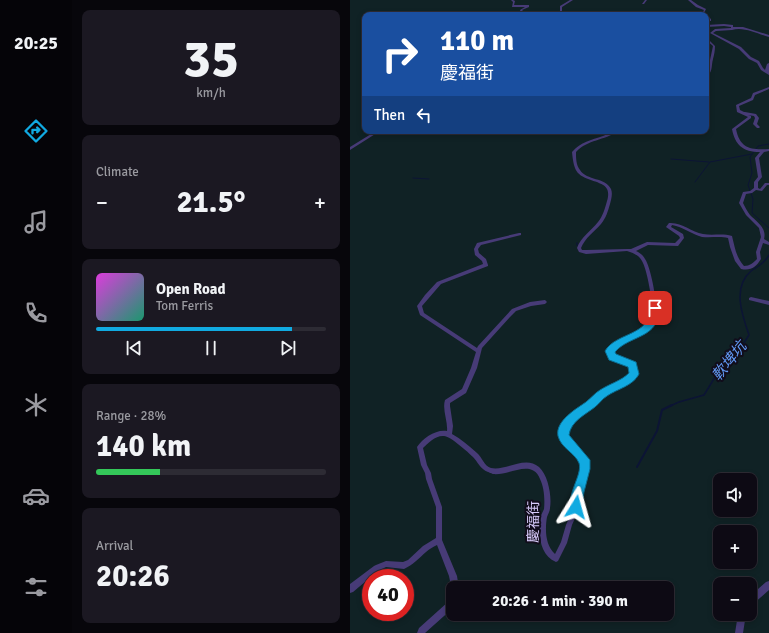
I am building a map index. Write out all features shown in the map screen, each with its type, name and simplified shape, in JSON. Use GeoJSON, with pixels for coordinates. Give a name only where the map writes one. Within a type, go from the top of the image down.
{"type":"FeatureCollection","features":[{"type":"Feature","properties":{"kind":"street"},"geometry":{"type":"LineString","coordinates":[[512,0],[514,2],[513,6],[528,6],[521,10],[522,12]]}},
{"type":"Feature","properties":{"kind":"street"},"geometry":{"type":"LineString","coordinates":[[561,12],[561,7],[569,4],[572,0]]}},
{"type":"Feature","properties":{"kind":"street"},"geometry":{"type":"LineString","coordinates":[[643,3],[646,0]]}},
{"type":"Feature","properties":{"kind":"street"},"geometry":{"type":"LineString","coordinates":[[690,0],[705,10],[704,12]]}},
{"type":"Feature","properties":{"kind":"street"},"geometry":{"type":"LineString","coordinates":[[709,25],[728,25],[733,28]]}},
{"type":"Feature","properties":{"kind":"street"},"geometry":{"type":"LineString","coordinates":[[768,73],[762,69],[758,62],[750,58],[740,48],[711,32],[715,30],[743,28],[769,36]]}},
{"type":"Feature","properties":{"kind":"street"},"geometry":{"type":"LineString","coordinates":[[709,41],[714,46],[714,53],[709,71]]}},
{"type":"Feature","properties":{"kind":"street"},"geometry":{"type":"LineString","coordinates":[[767,55],[769,59]]}},
{"type":"Feature","properties":{"kind":"street"},"geometry":{"type":"LineString","coordinates":[[768,73],[767,70],[769,64]]}},
{"type":"Feature","properties":{"kind":"street"},"geometry":{"type":"LineString","coordinates":[[758,127],[755,124],[757,118],[755,115],[738,111],[737,106],[752,99],[754,94],[769,88]]}},
{"type":"Feature","properties":{"kind":"street"},"geometry":{"type":"LineString","coordinates":[[744,113],[750,117],[734,129],[740,145],[754,151],[769,150]]}},
{"type":"Feature","properties":{"kind":"street"},"geometry":{"type":"LineString","coordinates":[[350,149],[373,134]]}},
{"type":"Feature","properties":{"kind":"street"},"geometry":{"type":"LineString","coordinates":[[610,134],[582,145],[574,152],[575,165],[578,170],[589,179],[606,185],[609,188],[610,194],[606,213],[601,221],[588,233],[579,248],[581,251],[632,251],[647,243],[676,245],[682,238],[681,235],[668,227],[671,224],[676,224],[700,235],[710,237],[726,235],[730,237],[732,247],[738,261],[743,268],[748,268],[755,265],[759,259],[758,252],[762,240],[761,228],[747,214],[741,203],[744,194],[751,192],[756,188]]}},
{"type":"Feature","properties":{"kind":"street"},"geometry":{"type":"LineString","coordinates":[[600,137],[614,139]]}},
{"type":"Feature","properties":{"kind":"street"},"geometry":{"type":"LineString","coordinates":[[756,188],[756,182],[760,177],[757,158],[763,150]]}},
{"type":"Feature","properties":{"kind":"street"},"geometry":{"type":"LineString","coordinates":[[756,188],[761,190],[766,184],[769,184]]}},
{"type":"Feature","properties":{"kind":"street"},"geometry":{"type":"LineString","coordinates":[[478,351],[422,314],[419,306],[439,283],[486,265],[484,260],[477,254],[476,248],[479,244],[519,234]]}},
{"type":"Feature","properties":{"kind":"street"},"geometry":{"type":"LineString","coordinates":[[762,240],[768,243]]}},
{"type":"Feature","properties":{"kind":"street","name":"慶福街"},"geometry":{"type":"LineString","coordinates":[[449,435],[475,455],[487,469],[494,471],[532,466],[538,469],[542,475],[546,490],[547,508],[544,520],[545,549],[552,558],[556,559],[564,543],[576,507],[578,492],[585,469],[582,457],[569,444],[564,436],[565,426],[573,416],[603,394],[629,379],[634,374],[633,364],[612,357],[610,351],[616,345],[647,328],[655,316],[650,273],[641,256],[632,251]]}},
{"type":"Feature","properties":{"kind":"street"},"geometry":{"type":"LineString","coordinates":[[751,299],[769,303]]}},
{"type":"Feature","properties":{"kind":"street"},"geometry":{"type":"LineString","coordinates":[[454,581],[439,540],[439,507],[424,465],[420,447],[428,438],[442,433],[449,435],[452,428],[446,408],[447,402],[464,391],[474,368],[478,351],[491,334],[514,310],[530,304],[545,302]]}},
{"type":"Feature","properties":{"kind":"street"},"geometry":{"type":"LineString","coordinates":[[350,589],[376,568],[386,564],[404,566],[424,548],[439,540]]}},
{"type":"Feature","properties":{"kind":"street"},"geometry":{"type":"LineString","coordinates":[[757,595],[769,585]]}},
{"type":"Feature","properties":{"kind":"street"},"geometry":{"type":"LineString","coordinates":[[421,633],[422,630],[446,609]]}},
{"type":"Feature","properties":{"kind":"street"},"geometry":{"type":"LineString","coordinates":[[739,633],[741,621]]}},
{"type":"Feature","properties":{"kind":"shaded area"},"geometry":{"type":"Polygon","coordinates":[[[350,0],[769,0],[769,633],[350,633],[350,0]]]}},
{"type":"Feature","properties":{"kind":"waterway","name":"軟埤坑"},"geometry":{"type":"LineString","coordinates":[[769,144],[758,146],[750,157],[752,173],[748,185],[753,199],[752,213],[769,228]]}},
{"type":"Feature","properties":{"kind":"waterway"},"geometry":{"type":"LineString","coordinates":[[695,182],[710,162],[752,154]]}},
{"type":"Feature","properties":{"kind":"waterway"},"geometry":{"type":"LineString","coordinates":[[671,159],[709,162]]}},
{"type":"Feature","properties":{"kind":"waterway"},"geometry":{"type":"LineString","coordinates":[[413,178],[429,179]]}},
{"type":"Feature","properties":{"kind":"waterway","name":"軟埤坑"},"geometry":{"type":"LineString","coordinates":[[670,406],[704,395],[723,364],[740,349],[749,335],[740,302],[742,285],[745,278],[751,271],[763,262],[769,255]]}},
{"type":"Feature","properties":{"kind":"waterway","name":"軟埤坑"},"geometry":{"type":"LineString","coordinates":[[637,467],[657,431],[662,410],[670,406]]}},
{"type":"Feature","properties":{"kind":"route"},"geometry":{"type":"LineString","coordinates":[[576,507],[578,492],[585,469],[584,460],[569,444],[564,436],[563,433],[565,426],[573,416],[603,394],[629,379],[634,374],[633,364],[612,357],[610,351],[612,347],[647,328],[655,316],[655,308]]}}]}
